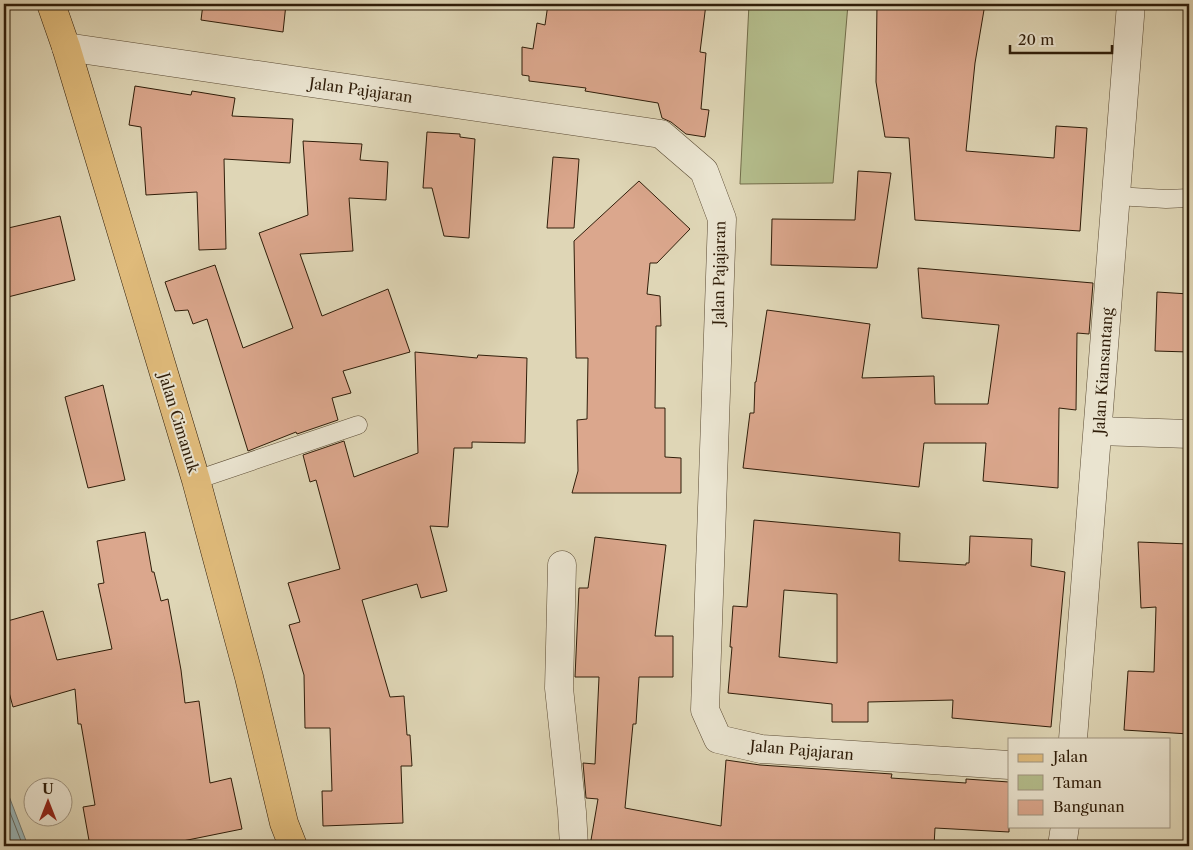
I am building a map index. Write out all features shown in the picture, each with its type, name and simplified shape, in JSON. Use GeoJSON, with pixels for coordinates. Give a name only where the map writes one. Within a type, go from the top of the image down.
{"type":"FeatureCollection","features":[{"type":"Feature","properties":{"kind":"main road","name":"Jalan Cimanuk"},"geometry":{"type":"LineString","coordinates":[[51,4],[66,47],[196,480],[249,677],[284,823],[293,846]]}},
{"type":"Feature","properties":{"kind":"street","name":"Jalan Kiansantang"},"geometry":{"type":"LineString","coordinates":[[1073,738],[1131,4]]}},
{"type":"Feature","properties":{"kind":"street","name":"Jalan Pajajaran"},"geometry":{"type":"LineString","coordinates":[[66,47],[661,134],[704,171],[722,220],[705,710],[718,739],[761,749],[1008,765]]}},
{"type":"Feature","properties":{"kind":"street"},"geometry":{"type":"LineString","coordinates":[[1098,432],[1189,434]]}},
{"type":"Feature","properties":{"kind":"street"},"geometry":{"type":"LineString","coordinates":[[562,565],[559,688],[574,846]]}},
{"type":"Feature","properties":{"kind":"street"},"geometry":{"type":"LineString","coordinates":[[1062,846],[1064,828]]}},
{"type":"Feature","properties":{"kind":"lane"},"geometry":{"type":"LineString","coordinates":[[1116,196],[1166,199],[1189,198]]}},
{"type":"Feature","properties":{"kind":"lane"},"geometry":{"type":"LineString","coordinates":[[196,480],[358,425]]}},
{"type":"Feature","properties":{"kind":"green space"},"geometry":{"type":"Polygon","coordinates":[[[749,4],[848,4],[833,183],[740,184],[749,4]]]}},
{"type":"Feature","properties":{"kind":"water"},"geometry":{"type":"Polygon","coordinates":[[[4,783],[28,846],[4,846],[4,783]]]}},
{"type":"Feature","properties":{"kind":"building"},"geometry":{"type":"Polygon","coordinates":[[[203,4],[286,4],[283,32],[201,20],[203,4]]]}},
{"type":"Feature","properties":{"kind":"building"},"geometry":{"type":"Polygon","coordinates":[[[548,4],[706,4],[700,52],[706,53],[701,109],[709,110],[705,137],[686,134],[671,122],[662,118],[658,103],[585,91],[586,88],[529,81],[529,76],[522,75],[522,47],[533,49],[537,23],[545,25],[548,4]]]}},
{"type":"Feature","properties":{"kind":"building"},"geometry":{"type":"Polygon","coordinates":[[[877,4],[985,4],[975,63],[966,151],[1054,158],[1056,126],[1087,128],[1080,231],[915,220],[909,138],[885,137],[876,82],[877,4]]]}},
{"type":"Feature","properties":{"kind":"building"},"geometry":{"type":"Polygon","coordinates":[[[135,86],[191,95],[192,91],[235,98],[232,116],[293,119],[290,163],[224,159],[226,249],[199,250],[197,192],[146,195],[141,127],[129,125],[135,86]]]}},
{"type":"Feature","properties":{"kind":"building"},"geometry":{"type":"Polygon","coordinates":[[[427,132],[460,134],[460,137],[475,139],[469,238],[444,236],[432,188],[423,188],[427,132]]]}},
{"type":"Feature","properties":{"kind":"building"},"geometry":{"type":"Polygon","coordinates":[[[303,141],[362,144],[360,160],[388,162],[386,200],[349,198],[353,251],[300,254],[322,316],[388,289],[410,352],[343,371],[351,393],[332,398],[338,420],[297,434],[296,432],[248,451],[207,319],[193,324],[188,310],[175,311],[165,282],[215,265],[243,348],[293,328],[259,233],[308,215],[303,141]]]}},
{"type":"Feature","properties":{"kind":"building"},"geometry":{"type":"Polygon","coordinates":[[[553,157],[579,159],[574,228],[547,228],[553,157]]]}},
{"type":"Feature","properties":{"kind":"building"},"geometry":{"type":"Polygon","coordinates":[[[858,171],[891,173],[877,268],[771,265],[772,219],[855,220],[858,171]]]}},
{"type":"Feature","properties":{"kind":"building"},"geometry":{"type":"Polygon","coordinates":[[[639,181],[690,229],[657,263],[650,263],[647,294],[660,296],[661,326],[656,326],[655,408],[665,408],[665,457],[681,458],[681,493],[572,493],[578,471],[577,420],[587,419],[588,358],[576,358],[574,241],[639,181]]]}},
{"type":"Feature","properties":{"kind":"building"},"geometry":{"type":"Polygon","coordinates":[[[60,216],[75,280],[4,298],[4,229],[60,216]]]}},
{"type":"Feature","properties":{"kind":"building"},"geometry":{"type":"Polygon","coordinates":[[[918,268],[1093,283],[1089,334],[1077,333],[1076,410],[1059,408],[1058,488],[983,481],[986,443],[924,443],[919,487],[743,468],[750,413],[754,413],[755,382],[767,310],[870,324],[862,378],[934,376],[935,404],[988,404],[999,325],[922,318],[918,268]]]}},
{"type":"Feature","properties":{"kind":"building"},"geometry":{"type":"Polygon","coordinates":[[[1157,292],[1189,294],[1189,352],[1155,351],[1157,292]]]}},
{"type":"Feature","properties":{"kind":"building"},"geometry":{"type":"Polygon","coordinates":[[[415,352],[477,358],[478,355],[527,358],[525,443],[472,442],[472,448],[454,448],[448,527],[430,526],[447,591],[421,598],[417,584],[362,600],[390,697],[404,696],[407,735],[410,735],[412,766],[401,766],[403,823],[323,826],[322,791],[332,791],[330,728],[305,728],[304,675],[289,625],[300,622],[288,583],[340,569],[316,480],[310,482],[303,455],[344,441],[354,477],[418,453],[415,352]]]}},
{"type":"Feature","properties":{"kind":"building"},"geometry":{"type":"Polygon","coordinates":[[[103,385],[125,480],[88,488],[65,397],[103,385]]]}},
{"type":"Feature","properties":{"kind":"building"},"geometry":{"type":"Polygon","coordinates":[[[754,520],[900,533],[899,561],[966,565],[966,563],[969,563],[970,536],[1032,539],[1031,566],[1065,572],[1051,727],[952,718],[953,700],[868,702],[868,722],[832,722],[832,704],[728,693],[733,606],[747,607],[754,520]],[[784,590],[779,657],[837,663],[837,594],[784,590]]]}},
{"type":"Feature","properties":{"kind":"building"},"geometry":{"type":"Polygon","coordinates":[[[145,532],[152,572],[154,572],[161,601],[168,599],[185,703],[199,701],[210,783],[231,778],[242,829],[158,846],[90,846],[83,807],[95,805],[81,724],[78,724],[75,689],[13,707],[4,674],[4,622],[43,611],[57,660],[112,649],[98,584],[104,583],[97,541],[145,532]]]}},
{"type":"Feature","properties":{"kind":"building"},"geometry":{"type":"Polygon","coordinates":[[[595,537],[666,545],[655,636],[673,636],[673,677],[639,677],[636,724],[633,724],[625,808],[721,826],[726,760],[760,765],[892,774],[891,778],[966,783],[966,779],[1008,782],[1009,832],[935,828],[934,846],[590,846],[598,799],[586,798],[583,763],[595,764],[599,677],[575,677],[579,588],[588,588],[595,537]]]}},
{"type":"Feature","properties":{"kind":"building"},"geometry":{"type":"Polygon","coordinates":[[[1138,542],[1189,544],[1189,734],[1124,730],[1128,671],[1154,672],[1156,607],[1141,608],[1138,542]]]}}]}
